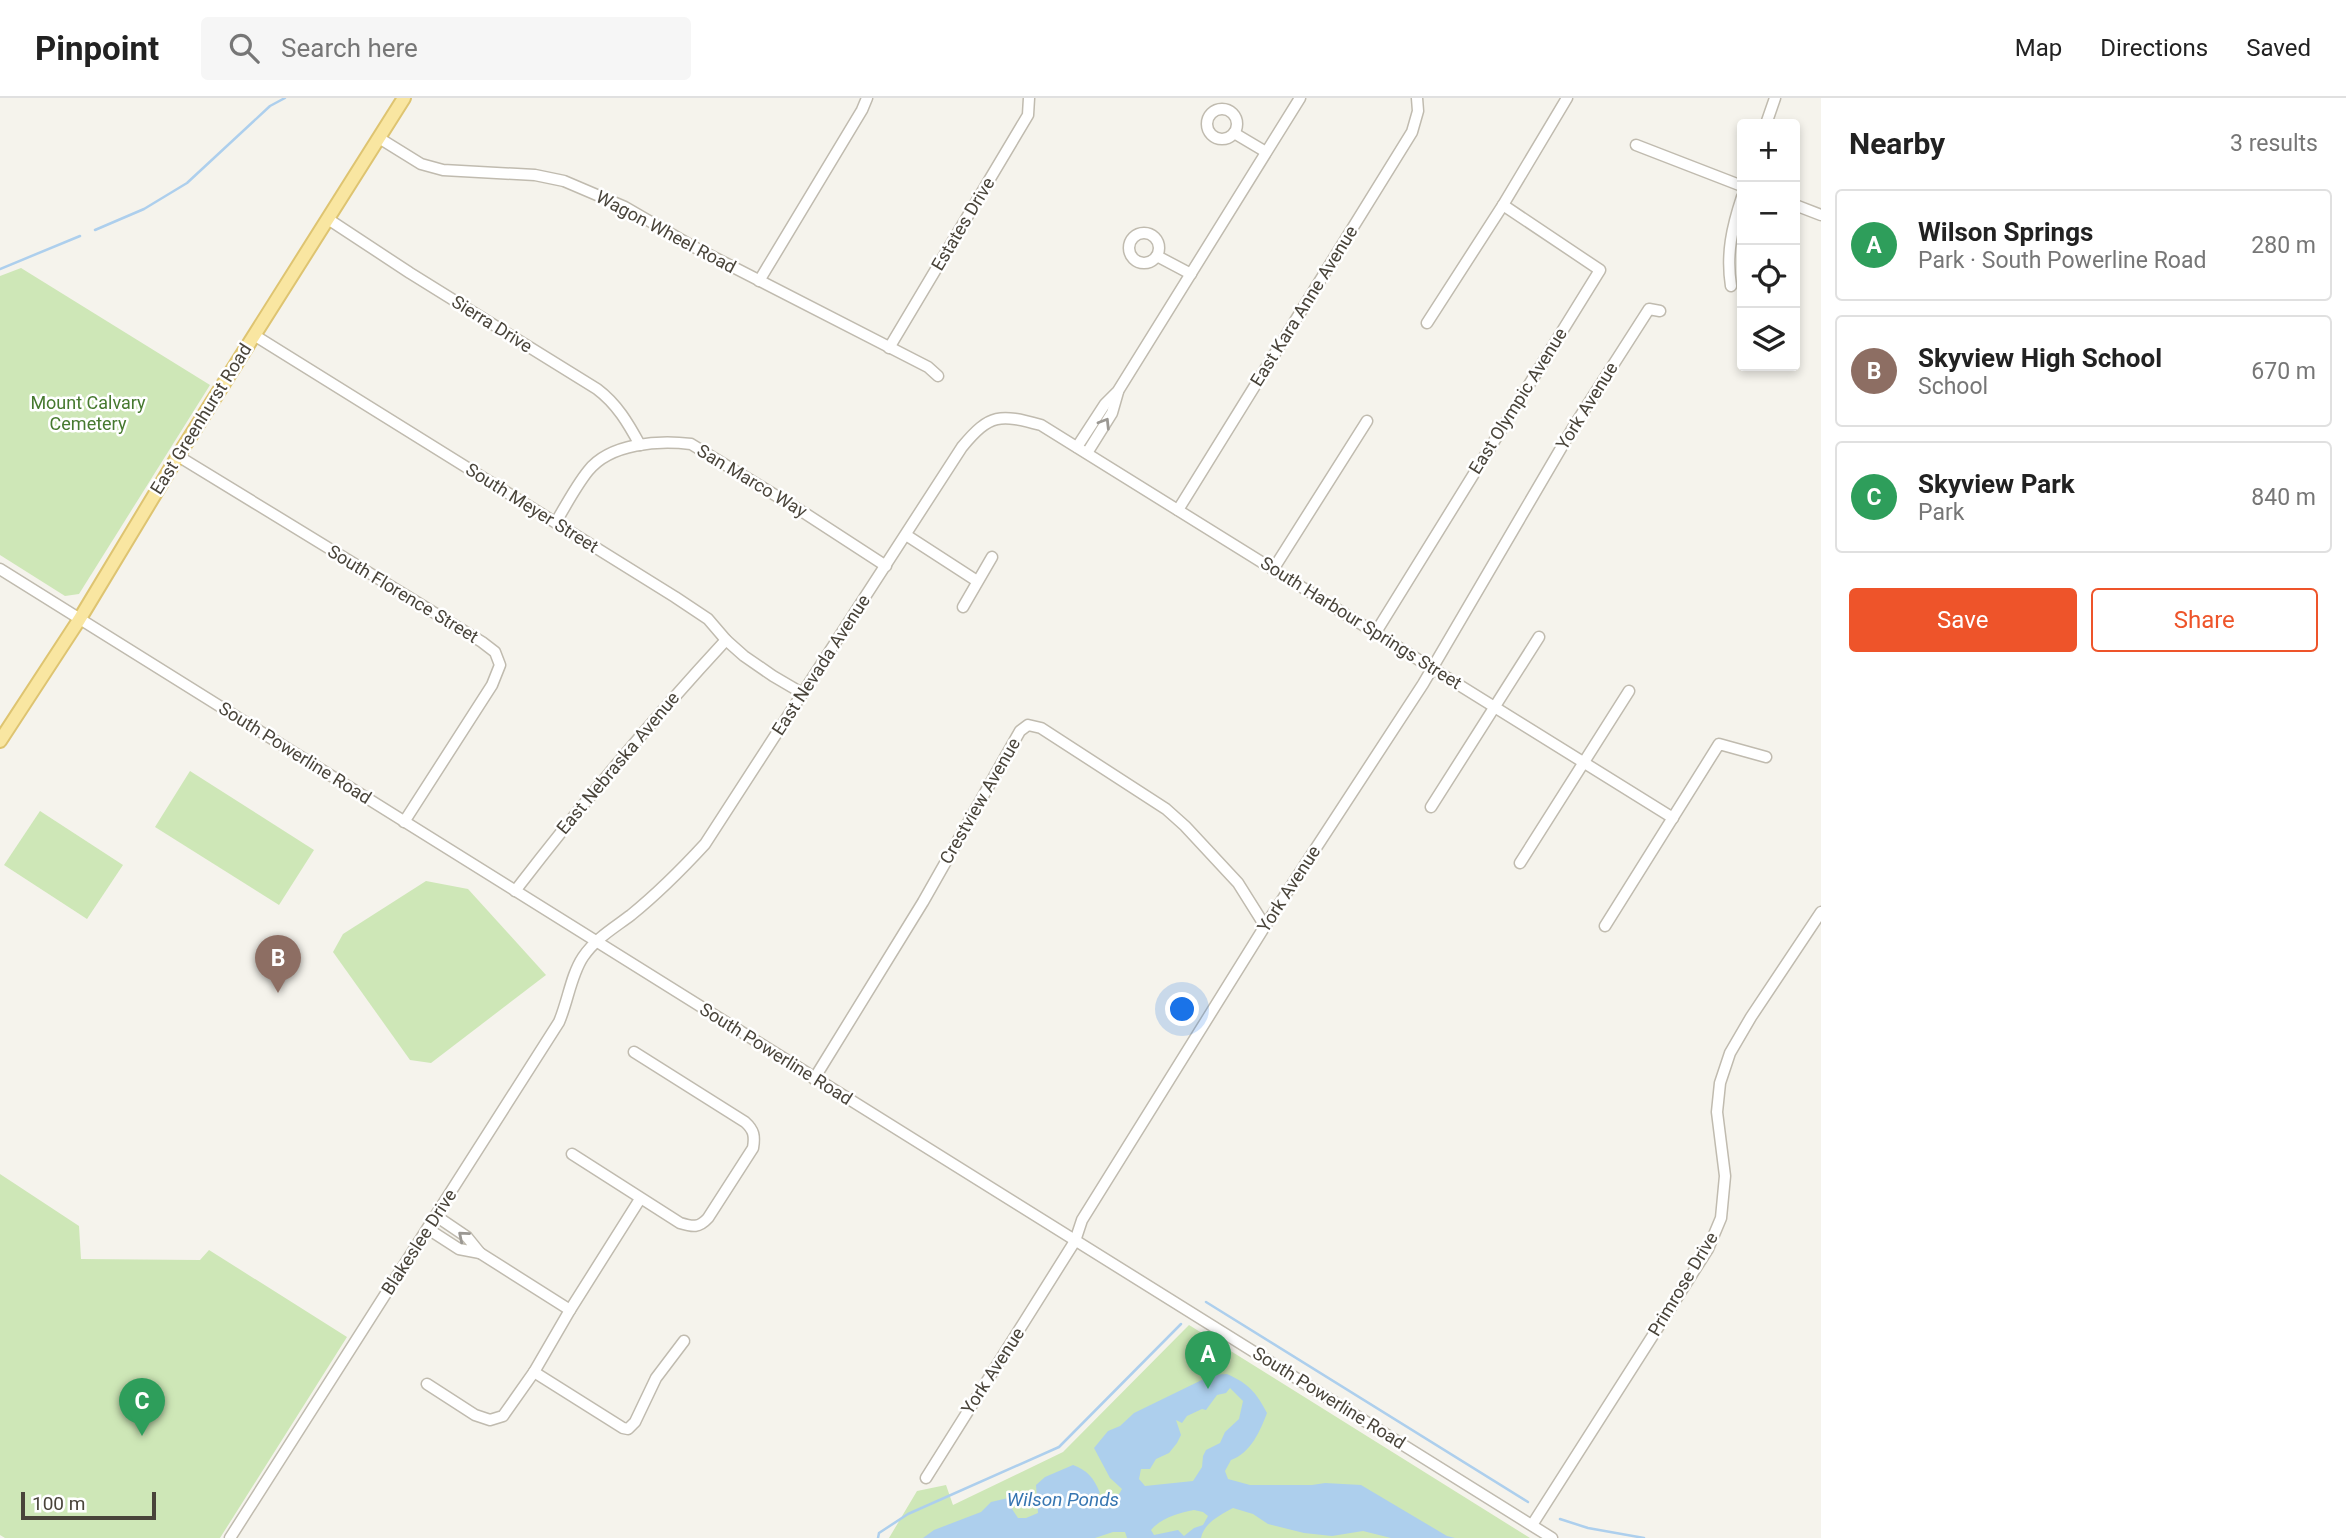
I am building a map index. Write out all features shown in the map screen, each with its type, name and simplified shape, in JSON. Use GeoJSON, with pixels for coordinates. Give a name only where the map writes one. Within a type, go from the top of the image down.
{"type":"FeatureCollection","features":[{"type":"Feature","properties":{"kind":"main road","name":"East Greenhurst Road"},"geometry":{"type":"LineString","coordinates":[[0,741],[79,620],[178,456],[404,98]]}},
{"type":"Feature","properties":{"kind":"street"},"geometry":{"type":"LineString","coordinates":[[759,281],[867,98]]}},
{"type":"Feature","properties":{"kind":"street","name":"Estates Drive"},"geometry":{"type":"LineString","coordinates":[[889,348],[1028,115],[1029,98]]}},
{"type":"Feature","properties":{"kind":"street"},"geometry":{"type":"LineString","coordinates":[[1077,447],[1105,404],[1118,391],[1300,98]]}},
{"type":"Feature","properties":{"kind":"street","name":"East Kara Anne Avenue"},"geometry":{"type":"LineString","coordinates":[[1178,510],[1412,132],[1418,111],[1417,98]]}},
{"type":"Feature","properties":{"kind":"street"},"geometry":{"type":"LineString","coordinates":[[1427,323],[1503,205],[1564,102],[1552,98]]}},
{"type":"Feature","properties":{"kind":"street"},"geometry":{"type":"LineString","coordinates":[[1768,119],[1775,98]]}},
{"type":"Feature","properties":{"kind":"street"},"geometry":{"type":"LineString","coordinates":[[1234,133],[1266,152]]}},
{"type":"Feature","properties":{"kind":"street","name":"Wagon Wheel Road"},"geometry":{"type":"LineString","coordinates":[[379,138],[421,164],[443,170],[535,176],[564,181],[625,207],[694,247],[928,367],[938,376]]}},
{"type":"Feature","properties":{"kind":"street"},"geometry":{"type":"LineString","coordinates":[[1636,145],[1737,184]]}},
{"type":"Feature","properties":{"kind":"street","name":"East Olympic Avenue"},"geometry":{"type":"LineString","coordinates":[[1376,632],[1600,270],[1503,205]]}},
{"type":"Feature","properties":{"kind":"street"},"geometry":{"type":"LineString","coordinates":[[1800,207],[1821,215]]}},
{"type":"Feature","properties":{"kind":"street"},"geometry":{"type":"LineString","coordinates":[[1731,286],[1729,244],[1737,215]]}},
{"type":"Feature","properties":{"kind":"street","name":"Sierra Drive"},"geometry":{"type":"LineString","coordinates":[[328,219],[597,389],[610,399],[625,417],[640,445]]}},
{"type":"Feature","properties":{"kind":"street"},"geometry":{"type":"LineString","coordinates":[[1157,256],[1191,274]]}},
{"type":"Feature","properties":{"kind":"street","name":"York Avenue"},"geometry":{"type":"LineString","coordinates":[[926,1478],[1075,1241],[1082,1220],[1265,926],[1433,668],[1574,426],[1649,309],[1660,310]]}},
{"type":"Feature","properties":{"kind":"street","name":"South Meyer Street"},"geometry":{"type":"LineString","coordinates":[[254,335],[708,619],[726,640],[773,676],[802,693]]}},
{"type":"Feature","properties":{"kind":"street"},"geometry":{"type":"LineString","coordinates":[[1087,453],[1112,413],[1118,391]]}},
{"type":"Feature","properties":{"kind":"street","name":"East Nevada Avenue"},"geometry":{"type":"LineString","coordinates":[[595,941],[674,878],[705,844],[962,447],[978,428],[994,419],[1010,416],[1048,429]]}},
{"type":"Feature","properties":{"kind":"street"},"geometry":{"type":"LineString","coordinates":[[1274,568],[1367,421]]}},
{"type":"Feature","properties":{"kind":"street","name":"South Harbour Springs Street"},"geometry":{"type":"LineString","coordinates":[[1048,429],[1673,818]]}},
{"type":"Feature","properties":{"kind":"street","name":"San Marco Way"},"geometry":{"type":"LineString","coordinates":[[556,522],[589,469],[608,454],[640,445],[671,442],[691,444],[886,566]]}},
{"type":"Feature","properties":{"kind":"street","name":"South Florence Street"},"geometry":{"type":"LineString","coordinates":[[178,456],[495,652],[499,665],[492,685],[404,822]]}},
{"type":"Feature","properties":{"kind":"street"},"geometry":{"type":"LineString","coordinates":[[906,534],[977,581]]}},
{"type":"Feature","properties":{"kind":"street"},"geometry":{"type":"LineString","coordinates":[[963,607],[992,557]]}},
{"type":"Feature","properties":{"kind":"street","name":"South Powerline Road"},"geometry":{"type":"LineString","coordinates":[[0,569],[1552,1538]]}},
{"type":"Feature","properties":{"kind":"street"},"geometry":{"type":"LineString","coordinates":[[1431,807],[1539,637]]}},
{"type":"Feature","properties":{"kind":"street","name":"East Nebraska Avenue"},"geometry":{"type":"LineString","coordinates":[[515,891],[662,709],[726,640]]}},
{"type":"Feature","properties":{"kind":"street"},"geometry":{"type":"LineString","coordinates":[[1520,863],[1629,691]]}},
{"type":"Feature","properties":{"kind":"street","name":"Crestview Avenue"},"geometry":{"type":"LineString","coordinates":[[814,1079],[923,902],[1020,731],[1028,725],[1041,728],[1166,809],[1185,825],[1238,883],[1265,926]]}},
{"type":"Feature","properties":{"kind":"street"},"geometry":{"type":"LineString","coordinates":[[1605,926],[1719,744],[1766,757]]}},
{"type":"Feature","properties":{"kind":"street","name":"Primrose Drive"},"geometry":{"type":"LineString","coordinates":[[1532,1525],[1708,1249],[1721,1218],[1725,1176],[1717,1112],[1723,1073],[1730,1053],[1751,1017],[1821,912]]}},
{"type":"Feature","properties":{"kind":"street","name":"Blakeslee Drive"},"geometry":{"type":"LineString","coordinates":[[230,1538],[559,1022],[574,976],[595,941]]}},
{"type":"Feature","properties":{"kind":"street"},"geometry":{"type":"LineString","coordinates":[[572,1154],[640,1199],[680,1223],[693,1227],[702,1225],[709,1218],[752,1148],[752,1129],[689,1085],[634,1052]]}},
{"type":"Feature","properties":{"kind":"street"},"geometry":{"type":"LineString","coordinates":[[427,1384],[475,1415],[490,1420],[503,1416],[534,1372],[640,1199]]}},
{"type":"Feature","properties":{"kind":"street"},"geometry":{"type":"LineString","coordinates":[[436,1216],[467,1237],[480,1254]]}},
{"type":"Feature","properties":{"kind":"street"},"geometry":{"type":"LineString","coordinates":[[428,1229],[460,1249],[480,1254],[570,1310]]}},
{"type":"Feature","properties":{"kind":"street"},"geometry":{"type":"LineString","coordinates":[[534,1372],[628,1429],[635,1422],[656,1378],[684,1340]]}},
{"type":"Feature","properties":{"kind":"green space","name":"Mount Calvary Cemetery"},"geometry":{"type":"Polygon","coordinates":[[[21,268],[210,385],[79,594],[65,596],[0,555],[0,276],[21,268]]]}},
{"type":"Feature","properties":{"kind":"green space"},"geometry":{"type":"Polygon","coordinates":[[[190,771],[314,850],[279,905],[155,827],[190,771]]]}},
{"type":"Feature","properties":{"kind":"green space"},"geometry":{"type":"Polygon","coordinates":[[[40,811],[123,865],[87,919],[4,865],[40,811]]]}},
{"type":"Feature","properties":{"kind":"green space"},"geometry":{"type":"Polygon","coordinates":[[[426,881],[468,889],[546,975],[431,1063],[410,1060],[333,952],[343,934],[426,881]]]}},
{"type":"Feature","properties":{"kind":"green space"},"geometry":{"type":"Polygon","coordinates":[[[0,1174],[79,1226],[81,1259],[200,1260],[209,1250],[347,1337],[220,1538],[5,1538],[0,1535],[0,1174]]]}},
{"type":"Feature","properties":{"kind":"green space"},"geometry":{"type":"Polygon","coordinates":[[[1189,1325],[1530,1538],[889,1538],[917,1491],[946,1485],[953,1505],[1063,1452],[1189,1325]]]}},
{"type":"Feature","properties":{"kind":"water","name":"Wilson Ponds"},"geometry":{"type":"Polygon","coordinates":[[[1227,1374],[1241,1381],[1255,1394],[1267,1413],[1249,1447],[1231,1460],[1225,1471],[1228,1479],[1250,1485],[1361,1485],[1447,1536],[1455,1538],[1391,1538],[1363,1531],[1332,1536],[1304,1533],[1268,1524],[1253,1514],[1233,1508],[1209,1524],[1201,1538],[1127,1538],[1125,1532],[1113,1532],[1095,1538],[923,1538],[934,1530],[981,1512],[991,1502],[1008,1498],[1014,1502],[1012,1509],[1018,1518],[1038,1513],[1036,1485],[1045,1477],[1073,1465],[1086,1472],[1098,1488],[1100,1493],[1090,1500],[1094,1507],[1107,1505],[1122,1489],[1110,1478],[1094,1448],[1108,1431],[1120,1426],[1134,1413],[1212,1375],[1227,1374]],[[1230,1388],[1226,1393],[1217,1395],[1206,1410],[1202,1409],[1187,1416],[1182,1423],[1176,1420],[1181,1435],[1169,1453],[1156,1459],[1150,1469],[1141,1469],[1139,1479],[1145,1486],[1193,1481],[1202,1467],[1206,1450],[1220,1443],[1225,1432],[1239,1419],[1243,1401],[1230,1388]],[[1194,1510],[1165,1519],[1151,1530],[1154,1535],[1178,1530],[1184,1536],[1203,1525],[1208,1516],[1194,1510]]]}},
{"type":"Feature","properties":{"kind":"waterway"},"geometry":{"type":"LineString","coordinates":[[95,230],[144,209],[187,183],[270,106],[285,98]]}},
{"type":"Feature","properties":{"kind":"waterway"},"geometry":{"type":"LineString","coordinates":[[0,269],[80,236]]}},
{"type":"Feature","properties":{"kind":"waterway"},"geometry":{"type":"LineString","coordinates":[[1206,1302],[1528,1502]]}},
{"type":"Feature","properties":{"kind":"waterway"},"geometry":{"type":"LineString","coordinates":[[878,1538],[879,1533],[908,1514],[1059,1447],[1181,1324]]}},
{"type":"Feature","properties":{"kind":"waterway"},"geometry":{"type":"LineString","coordinates":[[1560,1519],[1588,1528],[1644,1538]]}},
{"type":"Feature","properties":{"kind":"place","name":"Skyview High School"},"geometry":{"type":"Point","coordinates":[278,993]}},
{"type":"Feature","properties":{"kind":"place","name":"Wilson Springs"},"geometry":{"type":"Point","coordinates":[1208,1389]}},
{"type":"Feature","properties":{"kind":"place","name":"Skyview Park"},"geometry":{"type":"Point","coordinates":[142,1436]}}]}
